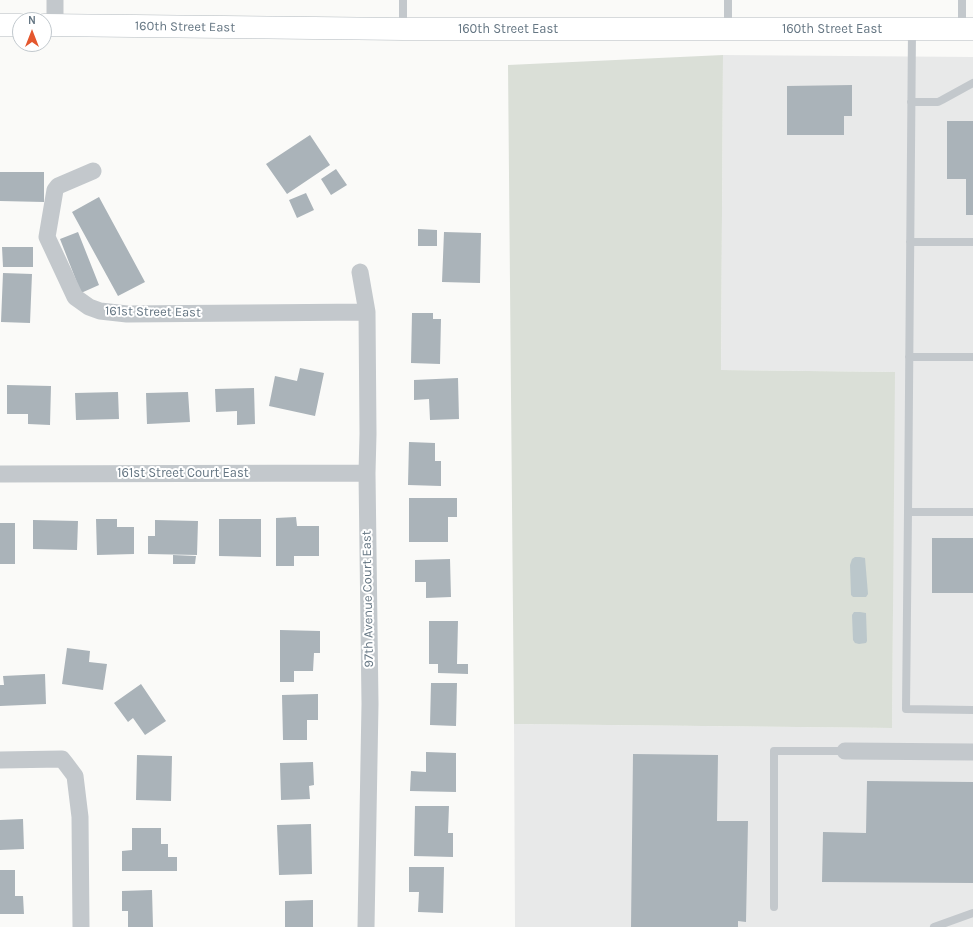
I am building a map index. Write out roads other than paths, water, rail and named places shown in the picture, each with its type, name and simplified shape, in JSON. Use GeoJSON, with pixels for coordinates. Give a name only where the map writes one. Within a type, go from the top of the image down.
{"type":"FeatureCollection","features":[{"type":"Feature","properties":{"kind":"main road"},"geometry":{"type":"LineString","coordinates":[[0,25],[12,25]]}},
{"type":"Feature","properties":{"kind":"main road","name":"160th Street East"},"geometry":{"type":"LineString","coordinates":[[52,25],[403,29],[968,29]]}},
{"type":"Feature","properties":{"kind":"street"},"geometry":{"type":"LineString","coordinates":[[52,12],[55,0]]}},
{"type":"Feature","properties":{"kind":"street","name":"161st Street East"},"geometry":{"type":"LineString","coordinates":[[93,171],[58,186],[55,190],[47,236],[75,297],[89,307],[100,311],[127,314],[367,312]]}},
{"type":"Feature","properties":{"kind":"street","name":"97th Avenue Court East"},"geometry":{"type":"LineString","coordinates":[[360,272],[367,312],[367,473],[370,704],[366,927]]}},
{"type":"Feature","properties":{"kind":"street","name":"161st Street Court East"},"geometry":{"type":"LineString","coordinates":[[0,474],[367,473]]}},
{"type":"Feature","properties":{"kind":"street"},"geometry":{"type":"LineString","coordinates":[[845,751],[973,752]]}},
{"type":"Feature","properties":{"kind":"street"},"geometry":{"type":"LineString","coordinates":[[0,760],[62,759],[75,776],[80,817],[81,927]]}},
{"type":"Feature","properties":{"kind":"lane"},"geometry":{"type":"LineString","coordinates":[[403,0],[403,29]]}},
{"type":"Feature","properties":{"kind":"lane"},"geometry":{"type":"LineString","coordinates":[[728,0],[728,29]]}},
{"type":"Feature","properties":{"kind":"lane"},"geometry":{"type":"LineString","coordinates":[[962,0],[968,29]]}},
{"type":"Feature","properties":{"kind":"lane"},"geometry":{"type":"LineString","coordinates":[[912,29],[906,709],[973,710]]}},
{"type":"Feature","properties":{"kind":"lane"},"geometry":{"type":"LineString","coordinates":[[911,102],[938,102],[973,83]]}},
{"type":"Feature","properties":{"kind":"lane"},"geometry":{"type":"LineString","coordinates":[[910,242],[973,242]]}},
{"type":"Feature","properties":{"kind":"lane"},"geometry":{"type":"LineString","coordinates":[[909,357],[973,357]]}},
{"type":"Feature","properties":{"kind":"lane"},"geometry":{"type":"LineString","coordinates":[[908,512],[973,512]]}},
{"type":"Feature","properties":{"kind":"lane"},"geometry":{"type":"LineString","coordinates":[[774,907],[774,751],[845,751]]}},
{"type":"Feature","properties":{"kind":"lane"},"geometry":{"type":"LineString","coordinates":[[934,927],[973,913]]}}]}
